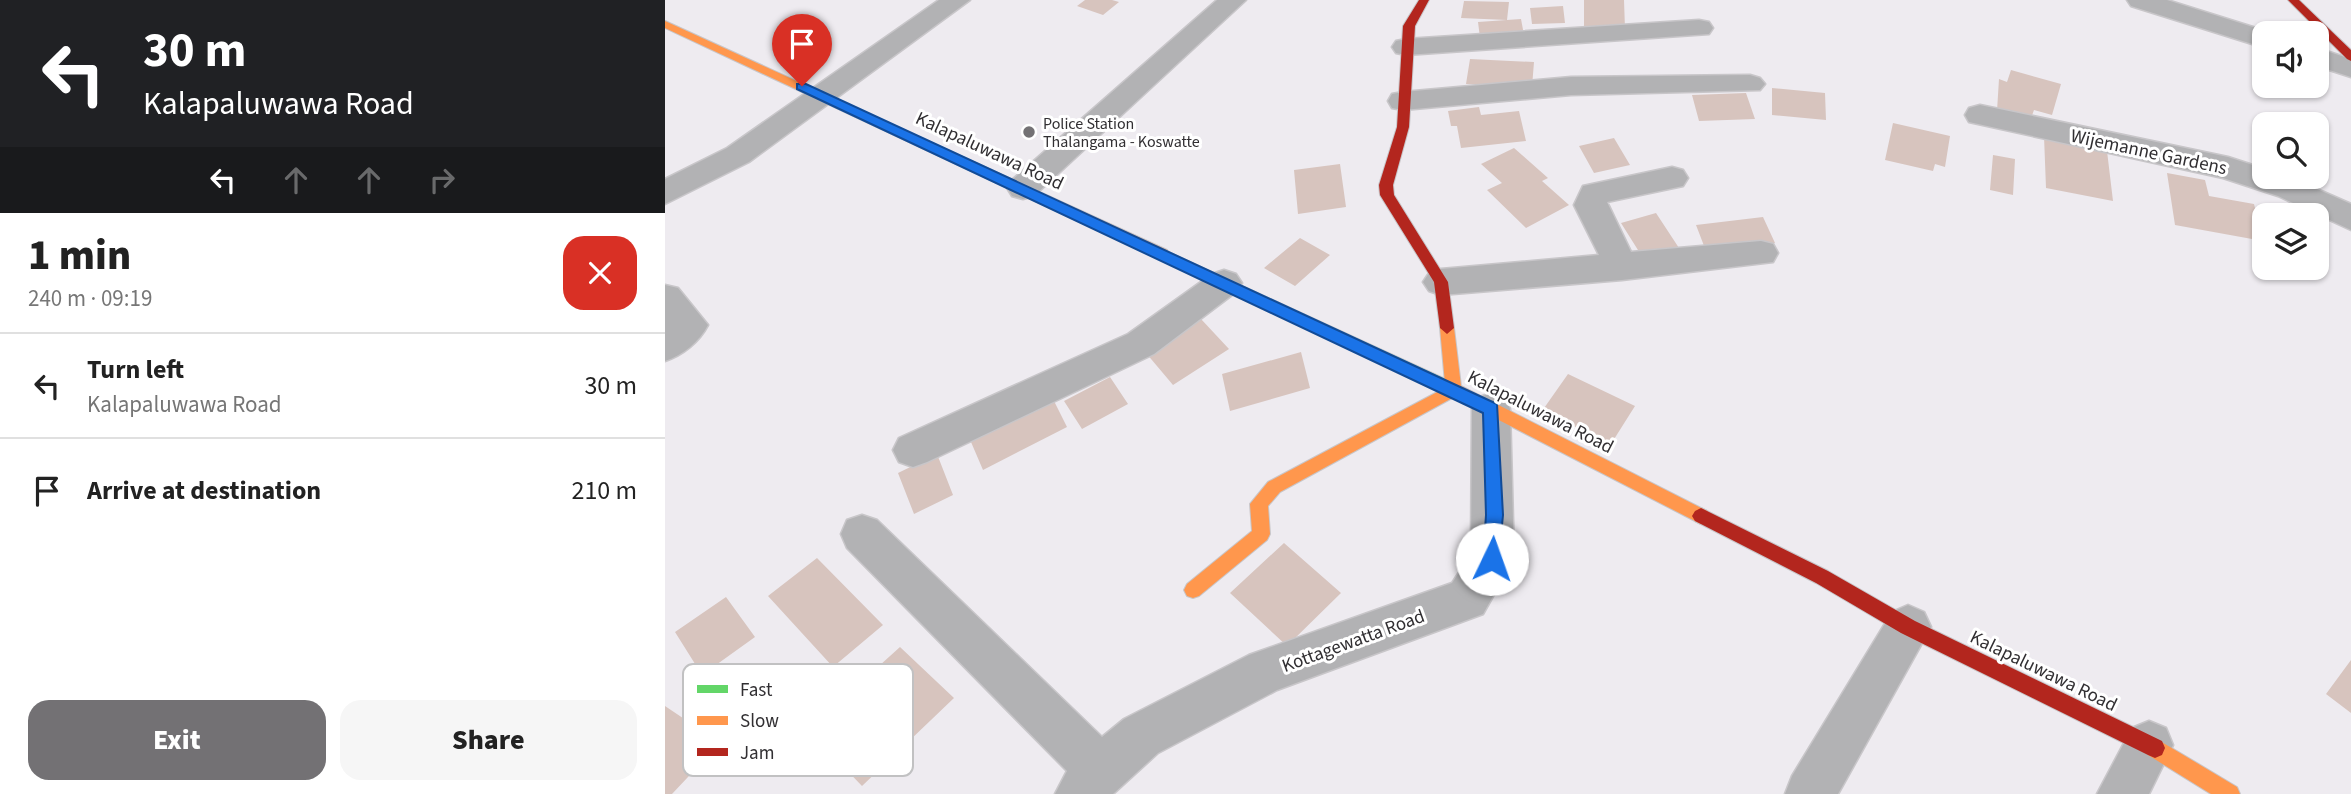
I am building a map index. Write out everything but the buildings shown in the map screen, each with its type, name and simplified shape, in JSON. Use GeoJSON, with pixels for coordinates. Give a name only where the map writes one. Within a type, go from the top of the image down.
{"type":"FeatureCollection","features":[{"type":"Feature","properties":{"kind":"main road"},"geometry":{"type":"LineString","coordinates":[[1193,590],[1261,534],[1259,504],[1274,487],[1472,400],[1441,282],[1388,195],[1384,179],[1403,127],[1406,47],[1415,8],[1424,0]]}},
{"type":"Feature","properties":{"kind":"main road"},"geometry":{"type":"LineString","coordinates":[[2293,0],[2351,57]]}},
{"type":"Feature","properties":{"kind":"main road","name":"Kalapaluwawa Road"},"geometry":{"type":"LineString","coordinates":[[665,24],[1023,188],[1472,400],[1822,577],[1908,627],[2149,744],[2230,794]]}},
{"type":"Feature","properties":{"kind":"street"},"geometry":{"type":"LineString","coordinates":[[665,193],[739,155],[825,97],[866,62],[957,0]]}},
{"type":"Feature","properties":{"kind":"street"},"geometry":{"type":"LineString","coordinates":[[1023,188],[1233,0]]}},
{"type":"Feature","properties":{"kind":"street"},"geometry":{"type":"LineString","coordinates":[[2140,0],[2252,36]]}},
{"type":"Feature","properties":{"kind":"street"},"geometry":{"type":"LineString","coordinates":[[1406,47],[1699,28]]}},
{"type":"Feature","properties":{"kind":"street"},"geometry":{"type":"LineString","coordinates":[[2329,61],[2351,68]]}},
{"type":"Feature","properties":{"kind":"street"},"geometry":{"type":"LineString","coordinates":[[1403,101],[1571,86],[1750,84]]}},
{"type":"Feature","properties":{"kind":"street","name":"Wijemanne Gardens"},"geometry":{"type":"LineString","coordinates":[[1980,115],[2228,167],[2289,188],[2351,218]]}},
{"type":"Feature","properties":{"kind":"street"},"geometry":{"type":"LineString","coordinates":[[1622,267],[1590,205],[1594,194],[1672,178]]}},
{"type":"Feature","properties":{"kind":"street"},"geometry":{"type":"LineString","coordinates":[[1441,282],[1761,253]]}},
{"type":"Feature","properties":{"kind":"street"},"geometry":{"type":"LineString","coordinates":[[913,450],[1141,344],[1224,283]]}},
{"type":"Feature","properties":{"kind":"street"},"geometry":{"type":"LineString","coordinates":[[665,298],[690,325],[665,346]]}},
{"type":"Feature","properties":{"kind":"street","name":"Kottagewatta Road"},"geometry":{"type":"LineString","coordinates":[[1090,782],[1141,736],[1265,671],[1467,599],[1492,559],[1494,515],[1472,400]]}},
{"type":"Feature","properties":{"kind":"street"},"geometry":{"type":"LineString","coordinates":[[862,534],[1090,782]]}},
{"type":"Feature","properties":{"kind":"street"},"geometry":{"type":"LineString","coordinates":[[1810,794],[1908,627]]}},
{"type":"Feature","properties":{"kind":"street"},"geometry":{"type":"LineString","coordinates":[[2122,794],[2149,744]]}},
{"type":"Feature","properties":{"kind":"traffic: fast"},"geometry":{"type":"LineString","coordinates":[[1162,254],[1450,388]]}},
{"type":"Feature","properties":{"kind":"traffic: slow"},"geometry":{"type":"LineString","coordinates":[[665,24],[1162,254]]}},
{"type":"Feature","properties":{"kind":"traffic: slow"},"geometry":{"type":"LineString","coordinates":[[1193,590],[1261,534],[1259,504],[1274,487],[1454,390],[1447,328]]}},
{"type":"Feature","properties":{"kind":"traffic: slow"},"geometry":{"type":"LineString","coordinates":[[1450,388],[1701,516]]}},
{"type":"Feature","properties":{"kind":"traffic: slow"},"geometry":{"type":"LineString","coordinates":[[2155,748],[2230,794]]}},
{"type":"Feature","properties":{"kind":"traffic: jam"},"geometry":{"type":"LineString","coordinates":[[1424,0],[1409,26],[1403,127],[1386,185],[1387,195],[1441,282],[1447,328]]}},
{"type":"Feature","properties":{"kind":"traffic: jam"},"geometry":{"type":"LineString","coordinates":[[2293,0],[2351,57]]}},
{"type":"Feature","properties":{"kind":"traffic: jam"},"geometry":{"type":"LineString","coordinates":[[1701,516],[1822,577],[1908,627],[2155,748]]}},
{"type":"Feature","properties":{"kind":"place","name":"Police Station Thalangama - Koswatte"},"geometry":{"type":"Point","coordinates":[1029,132]}},
{"type":"Feature","properties":{"kind":"route"},"geometry":{"type":"LineString","coordinates":[[802,86],[1491,409],[1494,515],[1492,559]]}}]}
